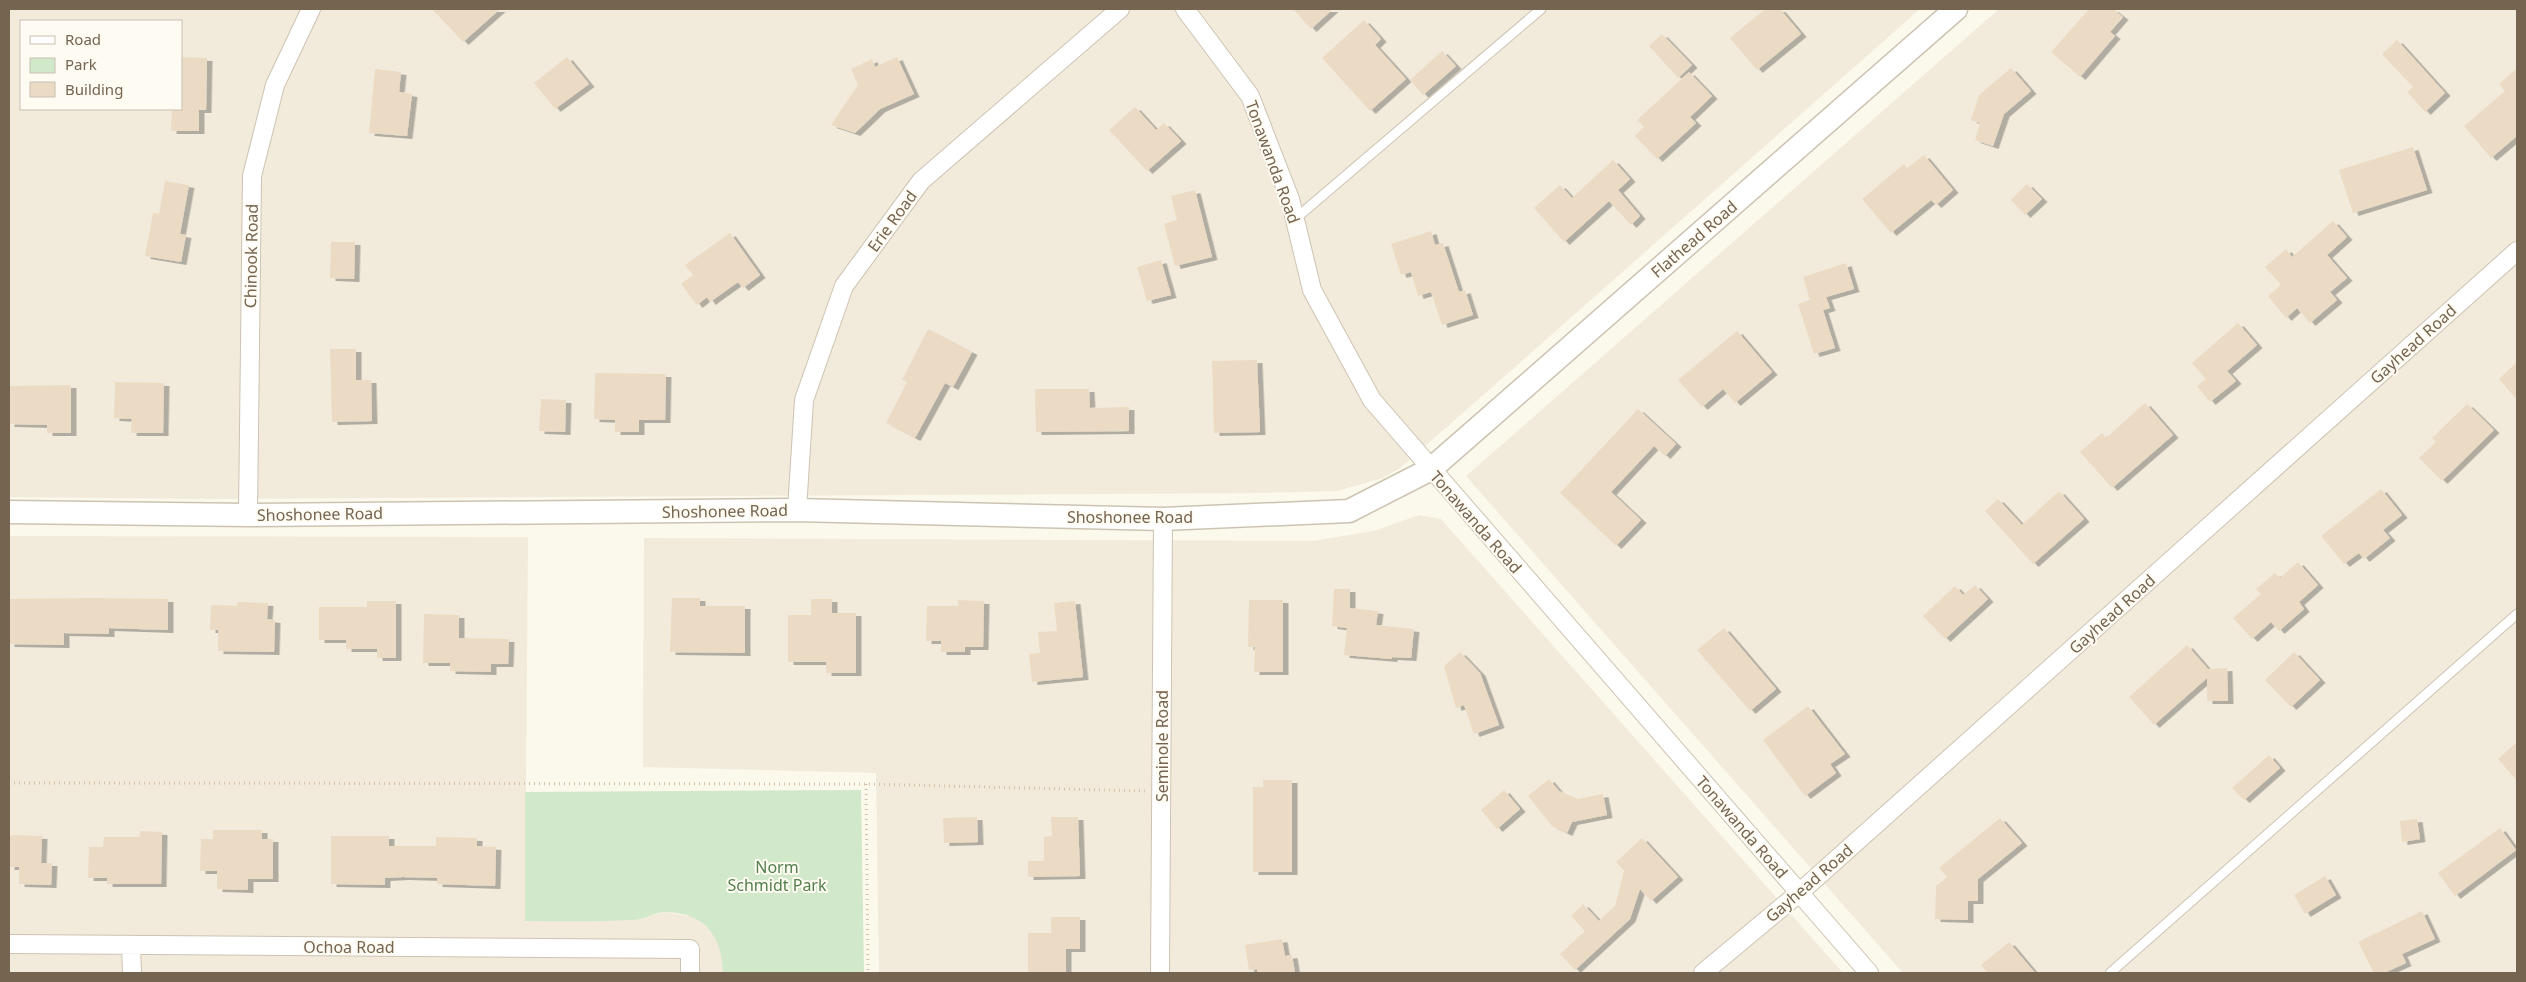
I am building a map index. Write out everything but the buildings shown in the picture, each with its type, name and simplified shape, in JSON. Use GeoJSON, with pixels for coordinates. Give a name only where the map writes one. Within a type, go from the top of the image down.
{"type":"FeatureCollection","features":[{"type":"Feature","properties":{"kind":"street","name":"Chinook Road"},"geometry":{"type":"LineString","coordinates":[[248,515],[252,176],[275,85],[312,9]]}},
{"type":"Feature","properties":{"kind":"street","name":"Erie Road"},"geometry":{"type":"LineString","coordinates":[[797,510],[804,400],[844,286],[921,181],[1120,9]]}},
{"type":"Feature","properties":{"kind":"street","name":"Tonawanda Road"},"geometry":{"type":"LineString","coordinates":[[1185,9],[1250,96],[1290,199],[1312,290],[1372,400],[1869,973]]}},
{"type":"Feature","properties":{"kind":"street","name":"Flathead Road"},"geometry":{"type":"LineString","coordinates":[[1431,470],[1956,9]]}},
{"type":"Feature","properties":{"kind":"street","name":"Gayhead Road"},"geometry":{"type":"LineString","coordinates":[[1703,973],[1799,893],[2517,251]]}},
{"type":"Feature","properties":{"kind":"street","name":"Shoshonee Road"},"geometry":{"type":"LineString","coordinates":[[9,512],[248,515],[797,510],[1163,520],[1349,511],[1431,470]]}},
{"type":"Feature","properties":{"kind":"street","name":"Seminole Road"},"geometry":{"type":"LineString","coordinates":[[1160,973],[1163,520]]}},
{"type":"Feature","properties":{"kind":"street","name":"Ochoa Road"},"geometry":{"type":"LineString","coordinates":[[9,944],[690,949],[690,973]]}},
{"type":"Feature","properties":{"kind":"street"},"geometry":{"type":"LineString","coordinates":[[131,945],[132,973]]}},
{"type":"Feature","properties":{"kind":"lane"},"geometry":{"type":"LineString","coordinates":[[1295,219],[1541,9]]}},
{"type":"Feature","properties":{"kind":"lane"},"geometry":{"type":"LineString","coordinates":[[2110,973],[2517,614]]}},
{"type":"Feature","properties":{"kind":"path"},"geometry":{"type":"LineString","coordinates":[[9,783],[866,784],[1162,791]]}},
{"type":"Feature","properties":{"kind":"path"},"geometry":{"type":"LineString","coordinates":[[866,784],[868,973]]}},
{"type":"Feature","properties":{"kind":"shaded area"},"geometry":{"type":"Polygon","coordinates":[[[9,9],[1920,9],[1400,468],[1383,478],[1337,491],[1264,493],[207,499],[9,497],[9,9]]]}},
{"type":"Feature","properties":{"kind":"shaded area"},"geometry":{"type":"Polygon","coordinates":[[[1999,9],[2517,9],[2517,973],[1903,973],[1466,476],[1999,9]]]}},
{"type":"Feature","properties":{"kind":"shaded area"},"geometry":{"type":"Polygon","coordinates":[[[1419,515],[1441,519],[1843,973],[879,973],[876,773],[643,767],[644,538],[1312,541],[1374,531],[1419,515]]]}},
{"type":"Feature","properties":{"kind":"shaded area"},"geometry":{"type":"Polygon","coordinates":[[[9,536],[528,537],[525,921],[635,920],[665,912],[694,917],[713,932],[723,956],[723,973],[9,973],[9,536]]]}},
{"type":"Feature","properties":{"kind":"green space","name":"Norm Schmidt Park"},"geometry":{"type":"Polygon","coordinates":[[[861,790],[864,973],[723,973],[719,948],[709,929],[701,922],[680,913],[662,912],[632,920],[525,921],[525,792],[861,790]]]}}]}
